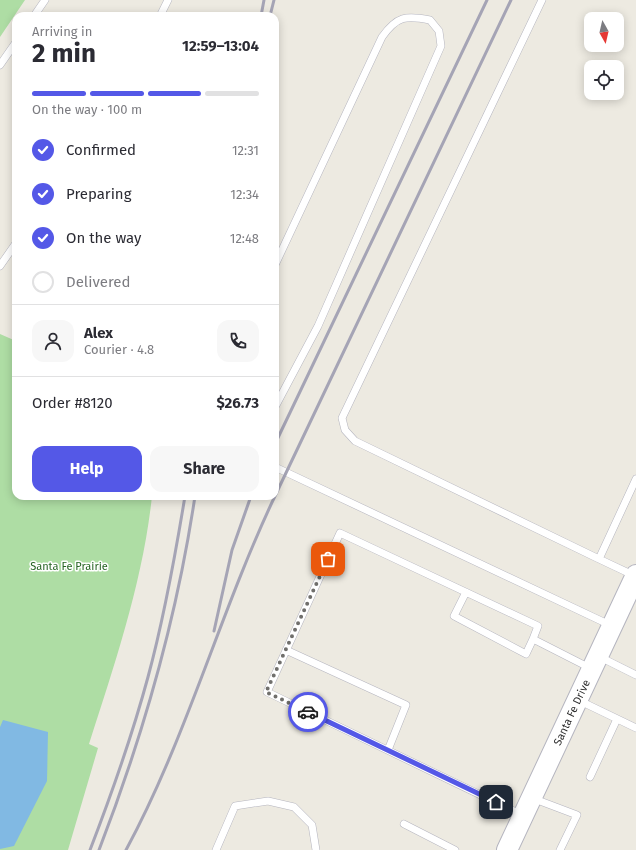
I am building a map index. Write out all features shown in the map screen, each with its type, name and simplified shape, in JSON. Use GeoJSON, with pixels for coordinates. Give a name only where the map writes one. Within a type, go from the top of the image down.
{"type":"FeatureCollection","features":[{"type":"Feature","properties":{"kind":"street","name":"Santa Fe Drive"},"geometry":{"type":"LineString","coordinates":[[507,850],[636,576]]}},
{"type":"Feature","properties":{"kind":"lane"},"geometry":{"type":"LineString","coordinates":[[37,12],[45,0]]}},
{"type":"Feature","properties":{"kind":"lane"},"geometry":{"type":"LineString","coordinates":[[162,12],[168,0]]}},
{"type":"Feature","properties":{"kind":"lane"},"geometry":{"type":"LineString","coordinates":[[542,0],[342,418],[345,430],[355,442],[636,576]]}},
{"type":"Feature","properties":{"kind":"lane"},"geometry":{"type":"LineString","coordinates":[[279,256],[382,37],[391,24],[405,17],[430,20],[439,31],[441,46],[318,326],[279,399]]}},
{"type":"Feature","properties":{"kind":"lane"},"geometry":{"type":"LineString","coordinates":[[0,64],[12,48]]}},
{"type":"Feature","properties":{"kind":"lane"},"geometry":{"type":"LineString","coordinates":[[0,266],[12,249]]}},
{"type":"Feature","properties":{"kind":"lane"},"geometry":{"type":"LineString","coordinates":[[279,469],[612,626]]}},
{"type":"Feature","properties":{"kind":"lane"},"geometry":{"type":"LineString","coordinates":[[599,559],[636,479]]}},
{"type":"Feature","properties":{"kind":"lane"},"geometry":{"type":"LineString","coordinates":[[466,592],[454,616],[526,654],[538,626],[466,592],[340,533],[266,692],[388,750],[528,807],[577,815],[560,850]]}},
{"type":"Feature","properties":{"kind":"lane"},"geometry":{"type":"LineString","coordinates":[[533,639],[595,662],[635,672]]}},
{"type":"Feature","properties":{"kind":"lane"},"geometry":{"type":"LineString","coordinates":[[286,650],[406,705],[388,750]]}},
{"type":"Feature","properties":{"kind":"lane"},"geometry":{"type":"LineString","coordinates":[[578,700],[636,728]]}},
{"type":"Feature","properties":{"kind":"lane"},"geometry":{"type":"LineString","coordinates":[[590,777],[617,719]]}},
{"type":"Feature","properties":{"kind":"lane"},"geometry":{"type":"LineString","coordinates":[[216,850],[235,806],[268,801],[294,807],[312,825],[316,850]]}},
{"type":"Feature","properties":{"kind":"lane"},"geometry":{"type":"LineString","coordinates":[[404,824],[456,850]]}},
{"type":"Feature","properties":{"kind":"green space"},"geometry":{"type":"Polygon","coordinates":[[[0,0],[25,0],[17,12],[12,12],[12,19],[0,37],[0,0]]]}},
{"type":"Feature","properties":{"kind":"green space","name":"Santa Fe Prairie"},"geometry":{"type":"Polygon","coordinates":[[[0,334],[12,339],[12,500],[152,500],[142,559],[127,622],[89,744],[98,748],[68,850],[0,850],[0,334]]]}},
{"type":"Feature","properties":{"kind":"water"},"geometry":{"type":"Polygon","coordinates":[[[3,720],[48,732],[47,781],[14,846],[0,849],[0,727],[3,720]]]}},
{"type":"Feature","properties":{"kind":"railway"},"geometry":{"type":"LineString","coordinates":[[262,12],[264,0]]}},
{"type":"Feature","properties":{"kind":"railway"},"geometry":{"type":"LineString","coordinates":[[271,12],[274,0]]}},
{"type":"Feature","properties":{"kind":"railway"},"geometry":{"type":"LineString","coordinates":[[279,436],[487,0]]}},
{"type":"Feature","properties":{"kind":"railway"},"geometry":{"type":"LineString","coordinates":[[279,488],[511,0]]}},
{"type":"Feature","properties":{"kind":"railway"},"geometry":{"type":"LineString","coordinates":[[90,850],[121,764],[148,677],[169,587],[184,500]]}},
{"type":"Feature","properties":{"kind":"railway"},"geometry":{"type":"LineString","coordinates":[[99,850],[130,764],[157,676],[179,586],[194,500]]}},
{"type":"Feature","properties":{"kind":"railway"},"geometry":{"type":"LineString","coordinates":[[214,631],[232,550],[250,500]]}},
{"type":"Feature","properties":{"kind":"railway"},"geometry":{"type":"LineString","coordinates":[[126,850],[148,807],[167,763],[237,584],[273,500]]}},
{"type":"Feature","properties":{"kind":"way so far"},"geometry":{"type":"LineString","coordinates":[[308,712],[266,692],[328,559]]}},
{"type":"Feature","properties":{"kind":"route"},"geometry":{"type":"LineString","coordinates":[[308,712],[496,802]]}}]}
